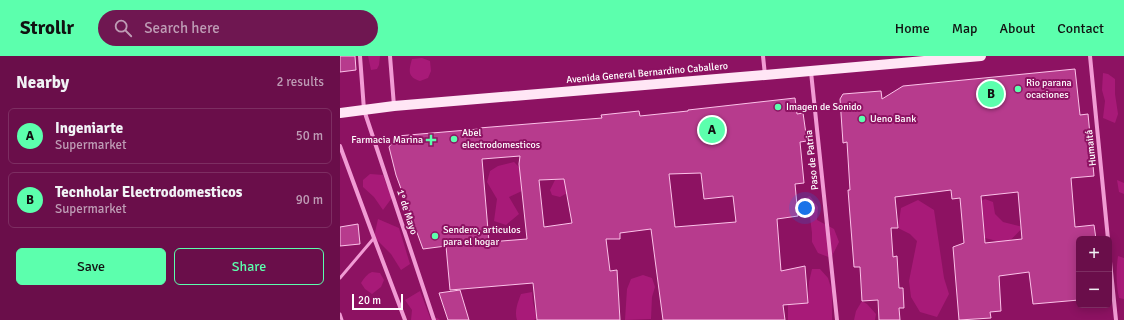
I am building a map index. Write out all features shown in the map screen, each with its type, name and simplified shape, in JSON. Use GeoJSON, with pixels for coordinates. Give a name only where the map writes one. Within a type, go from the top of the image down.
{"type":"FeatureCollection","features":[{"type":"Feature","properties":{"kind":"main road","name":"Avenida General Bernardino Caballero"},"geometry":{"type":"LineString","coordinates":[[340,113],[394,106],[765,76],[899,59],[981,56]]}},
{"type":"Feature","properties":{"kind":"street","name":"1° de Mayo"},"geometry":{"type":"LineString","coordinates":[[360,56],[364,110],[434,320]]}},
{"type":"Feature","properties":{"kind":"street"},"geometry":{"type":"LineString","coordinates":[[390,56],[394,106]]}},
{"type":"Feature","properties":{"kind":"street"},"geometry":{"type":"LineString","coordinates":[[764,56],[765,76]]}},
{"type":"Feature","properties":{"kind":"street","name":"Humaitá"},"geometry":{"type":"LineString","coordinates":[[1090,56],[1108,236]]}},
{"type":"Feature","properties":{"kind":"street","name":"Paso de Patria"},"geometry":{"type":"LineString","coordinates":[[810,71],[837,320]]}},
{"type":"Feature","properties":{"kind":"street"},"geometry":{"type":"LineString","coordinates":[[340,146],[406,320]]}},
{"type":"Feature","properties":{"kind":"street"},"geometry":{"type":"LineString","coordinates":[[1111,272],[1116,320]]}},
{"type":"Feature","properties":{"kind":"lane"},"geometry":{"type":"LineString","coordinates":[[340,278],[374,238]]}},
{"type":"Feature","properties":{"kind":"lane"},"geometry":{"type":"LineString","coordinates":[[340,314],[342,320]]}},
{"type":"Feature","properties":{"kind":"shaded area"},"geometry":{"type":"Polygon","coordinates":[[[368,56],[380,56],[377,69],[371,70],[368,56]]]}},
{"type":"Feature","properties":{"kind":"shaded area"},"geometry":{"type":"Polygon","coordinates":[[[422,58],[430,61],[431,71],[428,78],[420,81],[411,75],[410,70],[412,59],[422,58]]]}},
{"type":"Feature","properties":{"kind":"shaded area"},"geometry":{"type":"Polygon","coordinates":[[[1103,73],[1108,74],[1115,79],[1115,94],[1118,114],[1115,123],[1103,118],[1105,101],[1102,90],[1103,73]]]}},
{"type":"Feature","properties":{"kind":"shaded area"},"geometry":{"type":"Polygon","coordinates":[[[514,162],[524,172],[522,191],[509,197],[519,214],[506,225],[494,221],[497,199],[487,182],[490,171],[498,166],[514,162]]]}},
{"type":"Feature","properties":{"kind":"shaded area"},"geometry":{"type":"Polygon","coordinates":[[[559,163],[569,192],[560,197],[552,195],[550,190],[558,174],[559,163]]]}},
{"type":"Feature","properties":{"kind":"shaded area"},"geometry":{"type":"Polygon","coordinates":[[[370,174],[383,175],[387,186],[394,195],[383,210],[374,197],[363,187],[363,180],[370,174]]]}},
{"type":"Feature","properties":{"kind":"shaded area"},"geometry":{"type":"Polygon","coordinates":[[[1117,180],[1124,183],[1124,194],[1119,192],[1117,180]]]}},
{"type":"Feature","properties":{"kind":"shaded area"},"geometry":{"type":"Polygon","coordinates":[[[810,196],[818,207],[817,220],[834,229],[839,242],[831,258],[818,253],[812,242],[809,209],[802,205],[801,200],[810,196]]]}},
{"type":"Feature","properties":{"kind":"shaded area"},"geometry":{"type":"Polygon","coordinates":[[[985,199],[993,202],[995,214],[1003,222],[1023,227],[1007,242],[985,238],[983,216],[979,202],[985,199]]]}},
{"type":"Feature","properties":{"kind":"shaded area"},"geometry":{"type":"Polygon","coordinates":[[[918,200],[934,210],[944,278],[949,294],[937,317],[920,312],[911,297],[909,281],[917,241],[910,234],[898,228],[901,208],[918,200]]]}},
{"type":"Feature","properties":{"kind":"shaded area"},"geometry":{"type":"Polygon","coordinates":[[[378,219],[399,228],[410,264],[401,270],[391,254],[374,237],[378,219]]]}},
{"type":"Feature","properties":{"kind":"shaded area"},"geometry":{"type":"Polygon","coordinates":[[[1118,256],[1124,258],[1124,299],[1119,298],[1117,288],[1118,256]]]}},
{"type":"Feature","properties":{"kind":"shaded area"},"geometry":{"type":"Polygon","coordinates":[[[812,269],[820,269],[828,278],[832,291],[832,320],[788,320],[788,305],[808,303],[809,282],[812,269]]]}},
{"type":"Feature","properties":{"kind":"shaded area"},"geometry":{"type":"Polygon","coordinates":[[[372,272],[380,273],[384,280],[381,287],[372,294],[365,289],[361,283],[366,276],[372,272]]]}},
{"type":"Feature","properties":{"kind":"shaded area"},"geometry":{"type":"Polygon","coordinates":[[[643,275],[652,278],[655,287],[652,297],[651,319],[625,320],[627,289],[631,279],[643,275]]]}},
{"type":"Feature","properties":{"kind":"shaded area"},"geometry":{"type":"Polygon","coordinates":[[[420,291],[431,320],[411,320],[412,310],[405,300],[420,291]]]}},
{"type":"Feature","properties":{"kind":"shaded area"},"geometry":{"type":"Polygon","coordinates":[[[532,292],[537,318],[534,320],[517,320],[516,310],[521,294],[532,292]]]}},
{"type":"Feature","properties":{"kind":"shaded area"},"geometry":{"type":"Polygon","coordinates":[[[862,301],[867,304],[876,314],[875,320],[854,320],[856,311],[862,301]]]}},
{"type":"Feature","properties":{"kind":"building"},"geometry":{"type":"Polygon","coordinates":[[[340,56],[355,56],[356,70],[340,72],[340,56]]]}},
{"type":"Feature","properties":{"kind":"building"},"geometry":{"type":"Polygon","coordinates":[[[1075,69],[1080,115],[1088,114],[1094,176],[1071,178],[1075,227],[1094,225],[1096,236],[1076,236],[1076,300],[1033,304],[1029,272],[999,276],[1001,311],[990,312],[991,318],[959,320],[953,247],[964,243],[960,198],[952,199],[951,190],[895,197],[898,228],[891,228],[893,257],[897,256],[899,288],[903,288],[904,308],[899,308],[900,320],[879,320],[878,300],[862,301],[860,267],[854,267],[848,190],[850,190],[847,142],[843,143],[840,99],[843,94],[881,91],[882,99],[903,86],[1075,69]],[[1018,192],[981,196],[985,243],[1022,239],[1018,192]]]}},
{"type":"Feature","properties":{"kind":"building"},"geometry":{"type":"Polygon","coordinates":[[[795,98],[797,114],[803,113],[807,141],[800,142],[804,183],[795,184],[798,216],[777,219],[781,271],[805,266],[808,303],[783,305],[785,320],[663,320],[651,229],[620,233],[620,239],[606,239],[610,271],[617,270],[620,320],[537,320],[533,283],[450,290],[446,246],[423,249],[396,175],[389,147],[397,136],[602,118],[601,115],[639,111],[640,116],[795,98]],[[520,156],[482,159],[489,242],[527,239],[519,164],[520,156]],[[701,173],[669,174],[675,227],[736,222],[733,196],[704,199],[701,173]],[[564,179],[539,180],[544,227],[572,223],[564,179]]]}},
{"type":"Feature","properties":{"kind":"building"},"geometry":{"type":"Polygon","coordinates":[[[358,224],[360,244],[340,246],[340,227],[358,224]]]}},
{"type":"Feature","properties":{"kind":"building"},"geometry":{"type":"Polygon","coordinates":[[[460,290],[469,320],[448,320],[439,293],[460,290]]]}},
{"type":"Feature","properties":{"kind":"place","name":"Rio parana ocaciones"},"geometry":{"type":"Point","coordinates":[1018,89]}},
{"type":"Feature","properties":{"kind":"place","name":"Tecnholar Electrodomesticos"},"geometry":{"type":"Point","coordinates":[991,94]}},
{"type":"Feature","properties":{"kind":"place","name":"Imagen de Sonido"},"geometry":{"type":"Point","coordinates":[778,107]}},
{"type":"Feature","properties":{"kind":"place","name":"Ueno Bank"},"geometry":{"type":"Point","coordinates":[862,119]}},
{"type":"Feature","properties":{"kind":"place","name":"Ingeniarte"},"geometry":{"type":"Point","coordinates":[712,130]}},
{"type":"Feature","properties":{"kind":"place","name":"Abel electrodomesticos"},"geometry":{"type":"Point","coordinates":[454,139]}},
{"type":"Feature","properties":{"kind":"place","name":"Farmacia Marina"},"geometry":{"type":"Point","coordinates":[431,140]}},
{"type":"Feature","properties":{"kind":"place","name":"Sendero, articulos para el hogar"},"geometry":{"type":"Point","coordinates":[435,236]}}]}
